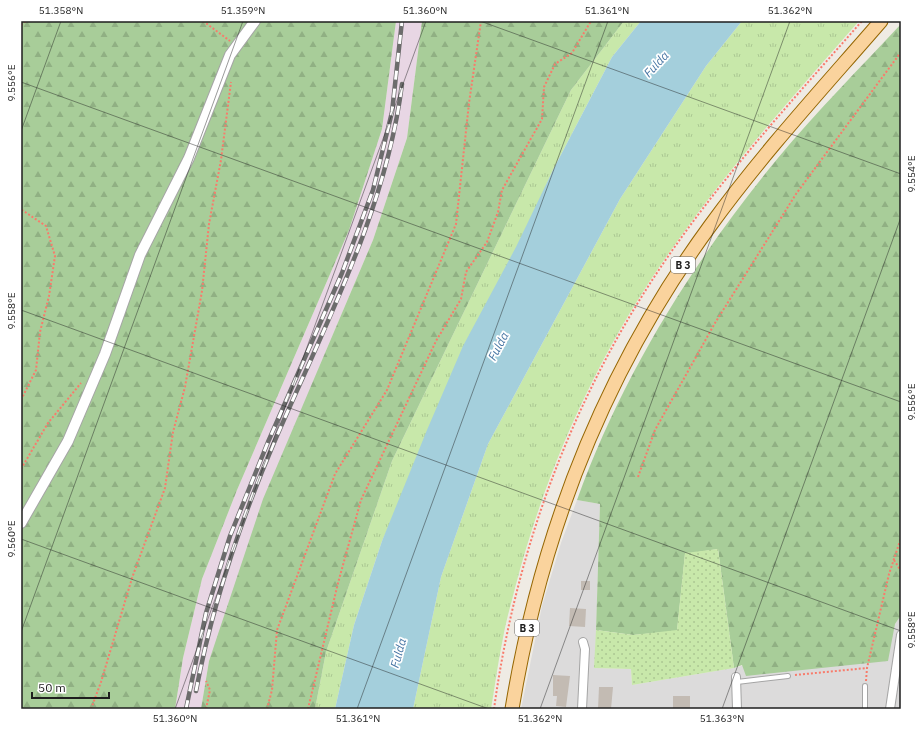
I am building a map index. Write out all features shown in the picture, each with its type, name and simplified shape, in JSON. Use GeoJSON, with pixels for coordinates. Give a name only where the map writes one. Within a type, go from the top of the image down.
{"type":"FeatureCollection","features":[{"type":"Feature","properties":{"kind":"main road","name":"B 3"},"geometry":{"type":"LineString","coordinates":[[512,709],[531,612],[548,548],[574,474],[605,403],[642,331],[663,295],[735,192],[881,21]]}},
{"type":"Feature","properties":{"kind":"street"},"geometry":{"type":"LineString","coordinates":[[21,523],[68,441],[105,354],[140,255],[189,158],[214,92],[236,46],[255,21]]}},
{"type":"Feature","properties":{"kind":"street"},"geometry":{"type":"LineString","coordinates":[[890,709],[901,635]]}},
{"type":"Feature","properties":{"kind":"street"},"geometry":{"type":"LineString","coordinates":[[582,709],[585,649],[583,642]]}},
{"type":"Feature","properties":{"kind":"street"},"geometry":{"type":"LineString","coordinates":[[736,679],[737,709]]}},
{"type":"Feature","properties":{"kind":"lane"},"geometry":{"type":"LineString","coordinates":[[736,679],[788,676]]}},
{"type":"Feature","properties":{"kind":"lane"},"geometry":{"type":"LineString","coordinates":[[865,686],[865,709]]}},
{"type":"Feature","properties":{"kind":"path"},"geometry":{"type":"LineString","coordinates":[[21,25],[26,21]]}},
{"type":"Feature","properties":{"kind":"path"},"geometry":{"type":"LineString","coordinates":[[203,21],[236,46]]}},
{"type":"Feature","properties":{"kind":"path"},"geometry":{"type":"LineString","coordinates":[[268,709],[272,690],[277,630],[335,474],[387,390],[456,224],[469,103],[481,21]]}},
{"type":"Feature","properties":{"kind":"path"},"geometry":{"type":"LineString","coordinates":[[308,709],[338,583],[361,500],[436,341],[461,299],[466,272],[487,242],[498,212],[502,190],[542,118],[544,87],[555,64],[572,53],[592,21]]}},
{"type":"Feature","properties":{"kind":"path"},"geometry":{"type":"LineString","coordinates":[[638,477],[655,430],[719,317],[796,194],[901,52]]}},
{"type":"Feature","properties":{"kind":"path"},"geometry":{"type":"LineString","coordinates":[[91,709],[101,682],[132,578],[164,488],[174,432],[185,387],[202,291],[209,224],[221,160],[231,76]]}},
{"type":"Feature","properties":{"kind":"path"},"geometry":{"type":"LineString","coordinates":[[21,400],[36,370],[40,332],[49,296],[55,256],[46,226],[22,210]]}},
{"type":"Feature","properties":{"kind":"path"},"geometry":{"type":"LineString","coordinates":[[21,469],[48,423],[86,377]]}},
{"type":"Feature","properties":{"kind":"path"},"geometry":{"type":"LineString","coordinates":[[865,686],[867,668],[894,560],[901,538]]}},
{"type":"Feature","properties":{"kind":"path"},"geometry":{"type":"LineString","coordinates":[[894,560],[901,571]]}},
{"type":"Feature","properties":{"kind":"path"},"geometry":{"type":"LineString","coordinates":[[788,676],[867,668]]}},
{"type":"Feature","properties":{"kind":"path"},"geometry":{"type":"LineString","coordinates":[[206,682],[210,690],[206,709]]}},
{"type":"Feature","properties":{"kind":"shaded area"},"geometry":{"type":"Polygon","coordinates":[[[396,21],[422,21],[407,138],[373,240],[320,365],[209,661],[201,709],[175,709],[183,658],[202,579],[237,490],[349,230],[382,129],[396,21]]]}},
{"type":"Feature","properties":{"kind":"shaded area"},"geometry":{"type":"Polygon","coordinates":[[[577,500],[600,504],[595,668],[631,669],[632,685],[734,668],[895,624],[901,615],[901,709],[521,709],[542,606],[561,543],[577,500]]]}},
{"type":"Feature","properties":{"kind":"green space"},"geometry":{"type":"Polygon","coordinates":[[[21,21],[396,21],[382,129],[349,230],[237,490],[202,579],[183,658],[175,709],[21,709],[21,21]]]}},
{"type":"Feature","properties":{"kind":"green space"},"geometry":{"type":"Polygon","coordinates":[[[422,21],[624,21],[571,90],[392,461],[326,652],[315,709],[201,709],[209,661],[263,499],[373,240],[407,138],[422,21]]]}},
{"type":"Feature","properties":{"kind":"green space"},"geometry":{"type":"Polygon","coordinates":[[[624,21],[641,21],[612,57],[553,170],[382,541],[354,625],[335,709],[315,709],[326,652],[392,461],[571,90],[624,21]]]}},
{"type":"Feature","properties":{"kind":"green space"},"geometry":{"type":"Polygon","coordinates":[[[742,21],[859,21],[767,126],[723,180],[653,276],[627,317],[603,360],[562,448],[528,541],[506,625],[491,709],[413,709],[441,577],[488,444],[620,199],[706,66],[742,21]]]}},
{"type":"Feature","properties":{"kind":"green space"},"geometry":{"type":"Polygon","coordinates":[[[901,24],[901,615],[895,624],[888,661],[746,676],[742,665],[734,668],[718,549],[685,554],[677,631],[633,635],[596,630],[600,504],[577,500],[595,454],[638,364],[689,278],[747,197],[808,123],[901,24]]]}},
{"type":"Feature","properties":{"kind":"green space"},"geometry":{"type":"Polygon","coordinates":[[[718,549],[734,668],[632,685],[631,669],[594,668],[596,630],[633,635],[677,630],[685,553],[718,549]]]}},
{"type":"Feature","properties":{"kind":"water","name":"Fulda"},"geometry":{"type":"Polygon","coordinates":[[[641,21],[742,21],[706,66],[620,199],[488,444],[441,577],[413,709],[335,709],[354,625],[382,541],[463,346],[516,247],[553,170],[612,57],[641,21]]]}},
{"type":"Feature","properties":{"kind":"building"},"geometry":{"type":"Polygon","coordinates":[[[581,581],[590,581],[590,590],[581,590],[581,581]]]}},
{"type":"Feature","properties":{"kind":"building"},"geometry":{"type":"Polygon","coordinates":[[[570,608],[586,609],[585,627],[569,626],[570,608]]]}},
{"type":"Feature","properties":{"kind":"building"},"geometry":{"type":"Polygon","coordinates":[[[553,675],[570,676],[566,707],[556,706],[557,696],[553,696],[553,675]]]}},
{"type":"Feature","properties":{"kind":"building"},"geometry":{"type":"Polygon","coordinates":[[[599,687],[613,687],[611,709],[598,709],[599,687]]]}},
{"type":"Feature","properties":{"kind":"building"},"geometry":{"type":"Polygon","coordinates":[[[673,696],[690,696],[690,709],[673,709],[673,696]]]}},
{"type":"Feature","properties":{"kind":"railway"},"geometry":{"type":"LineString","coordinates":[[186,709],[206,613],[230,536],[268,442],[342,273],[373,190],[392,112],[402,21]]}},
{"type":"Feature","properties":{"kind":"railway"},"geometry":{"type":"LineString","coordinates":[[196,691],[218,597],[249,505],[273,445],[332,313],[367,224],[382,178],[394,131],[402,84]]}}]}
